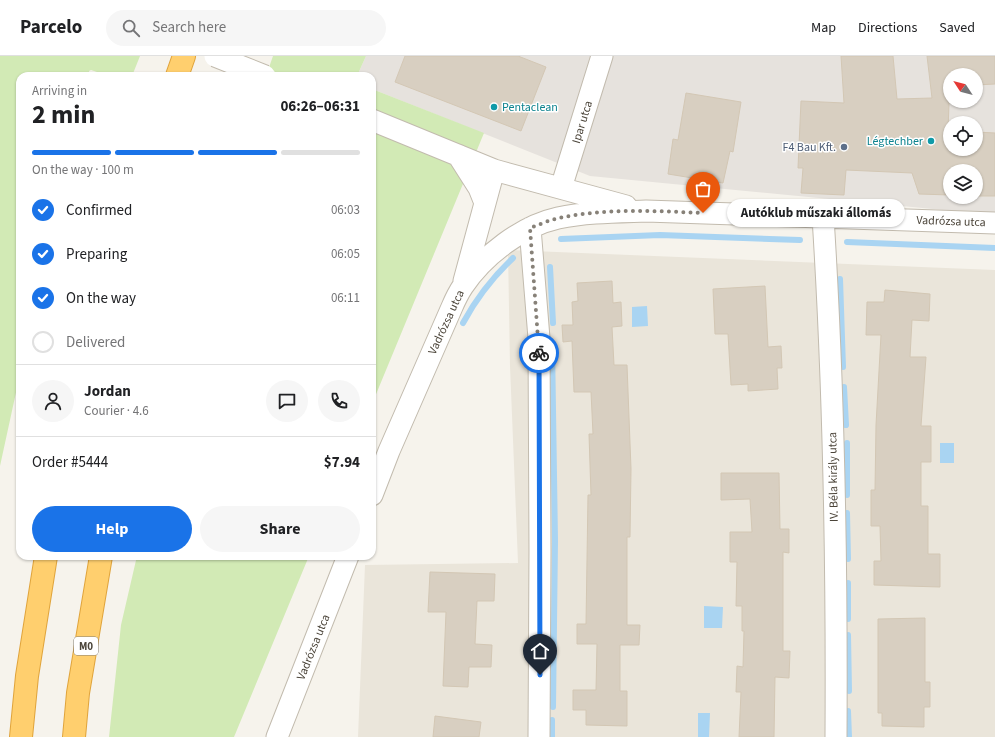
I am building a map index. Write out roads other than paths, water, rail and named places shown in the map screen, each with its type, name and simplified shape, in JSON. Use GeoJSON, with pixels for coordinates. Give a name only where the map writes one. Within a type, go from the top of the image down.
{"type":"FeatureCollection","features":[{"type":"Feature","properties":{"kind":"highway"},"geometry":{"type":"LineString","coordinates":[[178,72],[184,56]]}},
{"type":"Feature","properties":{"kind":"highway"},"geometry":{"type":"LineString","coordinates":[[239,72],[246,56]]}},
{"type":"Feature","properties":{"kind":"highway"},"geometry":{"type":"LineString","coordinates":[[21,737],[27,676],[45,560]]}},
{"type":"Feature","properties":{"kind":"highway","name":"M0"},"geometry":{"type":"LineString","coordinates":[[74,737],[78,693],[100,560]]}},
{"type":"Feature","properties":{"kind":"street"},"geometry":{"type":"LineString","coordinates":[[215,56],[255,72]]}},
{"type":"Feature","properties":{"kind":"street","name":"Ipar utca"},"geometry":{"type":"LineString","coordinates":[[561,188],[602,56]]}},
{"type":"Feature","properties":{"kind":"street"},"geometry":{"type":"LineString","coordinates":[[376,122],[494,170],[646,211]]}},
{"type":"Feature","properties":{"kind":"street"},"geometry":{"type":"LineString","coordinates":[[458,155],[479,188],[485,203]]}},
{"type":"Feature","properties":{"kind":"street"},"geometry":{"type":"LineString","coordinates":[[463,285],[494,170]]}},
{"type":"Feature","properties":{"kind":"street","name":"Vadrózsa utca"},"geometry":{"type":"LineString","coordinates":[[376,485],[392,443],[463,285],[489,257],[509,240],[530,228],[558,218],[589,213],[646,211],[995,223]]}},
{"type":"Feature","properties":{"kind":"street","name":"IV. Béla király utca"},"geometry":{"type":"LineString","coordinates":[[823,216],[827,273],[833,465],[836,737]]}},
{"type":"Feature","properties":{"kind":"street"},"geometry":{"type":"LineString","coordinates":[[530,228],[539,338],[539,737]]}},
{"type":"Feature","properties":{"kind":"street","name":"Vadrózsa utca"},"geometry":{"type":"LineString","coordinates":[[277,737],[346,560]]}},
{"type":"Feature","properties":{"kind":"water"},"geometry":{"type":"Polygon","coordinates":[[[647,306],[648,326],[632,327],[632,307],[647,306]]]}},
{"type":"Feature","properties":{"kind":"water"},"geometry":{"type":"Polygon","coordinates":[[[940,443],[954,443],[954,463],[940,463],[940,443]]]}},
{"type":"Feature","properties":{"kind":"water"},"geometry":{"type":"Polygon","coordinates":[[[704,606],[723,607],[722,628],[704,628],[704,606]]]}},
{"type":"Feature","properties":{"kind":"water"},"geometry":{"type":"Polygon","coordinates":[[[698,713],[710,713],[709,737],[698,737],[698,713]]]}},
{"type":"Feature","properties":{"kind":"waterway"},"geometry":{"type":"LineString","coordinates":[[561,239],[660,235],[800,240]]}},
{"type":"Feature","properties":{"kind":"waterway"},"geometry":{"type":"LineString","coordinates":[[847,242],[995,248]]}},
{"type":"Feature","properties":{"kind":"waterway"},"geometry":{"type":"LineString","coordinates":[[463,323],[485,288],[513,258]]}},
{"type":"Feature","properties":{"kind":"waterway"},"geometry":{"type":"LineString","coordinates":[[550,267],[553,323]]}},
{"type":"Feature","properties":{"kind":"waterway"},"geometry":{"type":"LineString","coordinates":[[840,279],[843,367]]}},
{"type":"Feature","properties":{"kind":"waterway"},"geometry":{"type":"LineString","coordinates":[[552,344],[555,541],[553,707]]}},
{"type":"Feature","properties":{"kind":"waterway"},"geometry":{"type":"LineString","coordinates":[[844,387],[846,425]]}},
{"type":"Feature","properties":{"kind":"waterway"},"geometry":{"type":"LineString","coordinates":[[847,443],[847,495]]}},
{"type":"Feature","properties":{"kind":"waterway"},"geometry":{"type":"LineString","coordinates":[[847,513],[848,559]]}},
{"type":"Feature","properties":{"kind":"waterway"},"geometry":{"type":"LineString","coordinates":[[848,583],[848,619]]}},
{"type":"Feature","properties":{"kind":"waterway"},"geometry":{"type":"LineString","coordinates":[[848,635],[849,691]]}},
{"type":"Feature","properties":{"kind":"waterway"},"geometry":{"type":"LineString","coordinates":[[848,711],[849,737]]}},
{"type":"Feature","properties":{"kind":"waterway"},"geometry":{"type":"LineString","coordinates":[[552,720],[552,737]]}},
{"type":"Feature","properties":{"kind":"place","name":"Pentaclean"},"geometry":{"type":"Point","coordinates":[494,107]}},
{"type":"Feature","properties":{"kind":"place","name":"Légtechber"},"geometry":{"type":"Point","coordinates":[931,141]}},
{"type":"Feature","properties":{"kind":"place","name":"F4 Bau Kft."},"geometry":{"type":"Point","coordinates":[844,147]}},
{"type":"Feature","properties":{"kind":"place","name":"Autóklub műszaki állomás"},"geometry":{"type":"Point","coordinates":[703,213]}}]}
